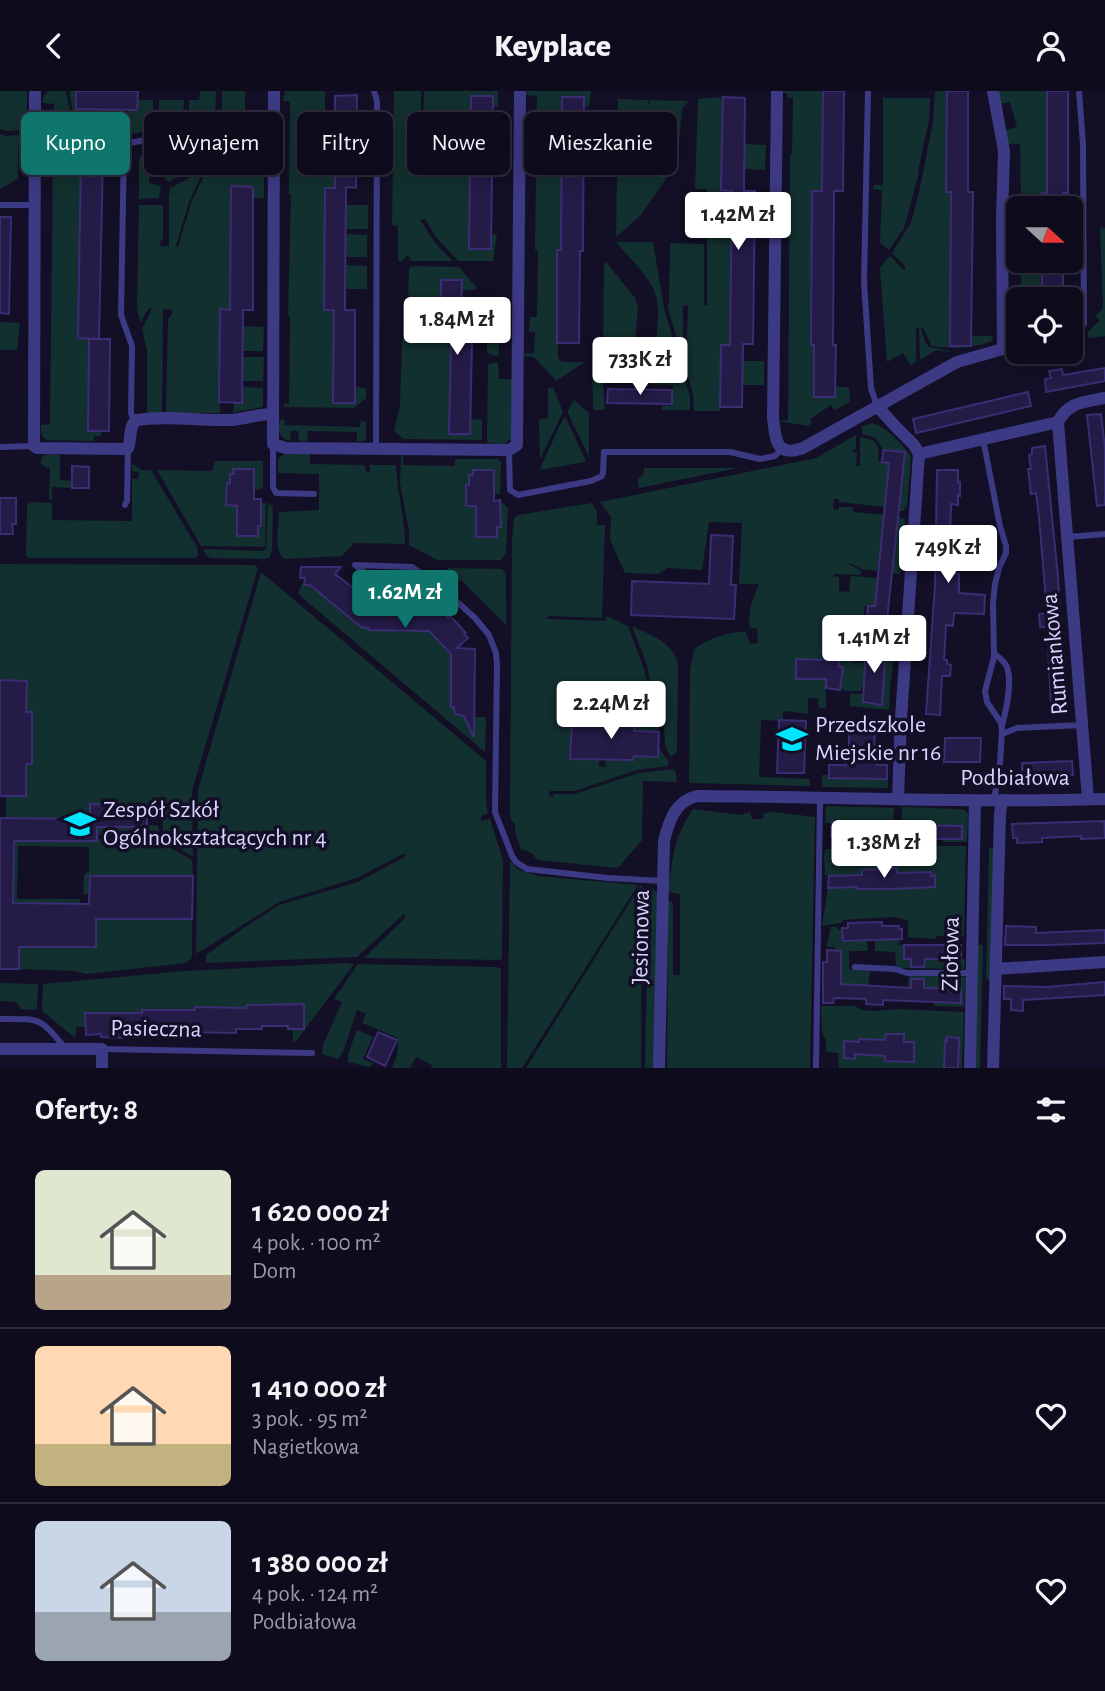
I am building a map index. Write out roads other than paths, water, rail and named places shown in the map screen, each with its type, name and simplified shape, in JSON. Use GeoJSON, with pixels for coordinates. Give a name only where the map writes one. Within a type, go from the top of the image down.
{"type":"FeatureCollection","features":[{"type":"Feature","properties":{"kind":"street"},"geometry":{"type":"LineString","coordinates":[[35,91],[35,112]]}},
{"type":"Feature","properties":{"kind":"street"},"geometry":{"type":"LineString","coordinates":[[274,91],[274,112]]}},
{"type":"Feature","properties":{"kind":"street"},"geometry":{"type":"LineString","coordinates":[[274,175],[274,444],[286,448],[509,450],[517,445],[520,91]]}},
{"type":"Feature","properties":{"kind":"street"},"geometry":{"type":"LineString","coordinates":[[777,91],[774,418],[776,441],[782,449],[793,452],[957,362],[1003,349],[1004,151],[993,91]]}},
{"type":"Feature","properties":{"kind":"street"},"geometry":{"type":"LineString","coordinates":[[35,175],[34,446],[128,448],[134,421],[141,419],[228,420],[272,414]]}},
{"type":"Feature","properties":{"kind":"street"},"geometry":{"type":"LineString","coordinates":[[919,454],[1058,422],[1070,407],[1105,398]]}},
{"type":"Feature","properties":{"kind":"street"},"geometry":{"type":"LineString","coordinates":[[877,406],[914,445],[919,454],[898,798]]}},
{"type":"Feature","properties":{"kind":"street","name":"Rumiankowa"},"geometry":{"type":"LineString","coordinates":[[1058,422],[1088,799]]}},
{"type":"Feature","properties":{"kind":"street","name":"Podbiałowa"},"geometry":{"type":"LineString","coordinates":[[677,809],[682,802],[697,796],[1105,799]]}},
{"type":"Feature","properties":{"kind":"street","name":"Ziołowa"},"geometry":{"type":"LineString","coordinates":[[970,1068],[975,800]]}},
{"type":"Feature","properties":{"kind":"street","name":"Ziołowa"},"geometry":{"type":"LineString","coordinates":[[993,1068],[1000,814],[998,800]]}},
{"type":"Feature","properties":{"kind":"street","name":"Jesionowa"},"geometry":{"type":"LineString","coordinates":[[659,1068],[664,841],[671,817],[677,809]]}},
{"type":"Feature","properties":{"kind":"street"},"geometry":{"type":"LineString","coordinates":[[996,969],[1105,962]]}},
{"type":"Feature","properties":{"kind":"street","name":"Pasieczna"},"geometry":{"type":"LineString","coordinates":[[0,1049],[102,1049]]}},
{"type":"Feature","properties":{"kind":"street"},"geometry":{"type":"LineString","coordinates":[[102,1049],[102,1068]]}},
{"type":"Feature","properties":{"kind":"lane"},"geometry":{"type":"LineString","coordinates":[[374,91],[377,101],[376,448]]}},
{"type":"Feature","properties":{"kind":"lane"},"geometry":{"type":"LineString","coordinates":[[868,91],[864,282],[871,388],[877,406]]}},
{"type":"Feature","properties":{"kind":"lane"},"geometry":{"type":"LineString","coordinates":[[1079,91],[1083,144],[1083,325]]}},
{"type":"Feature","properties":{"kind":"lane"},"geometry":{"type":"LineString","coordinates":[[123,175],[121,315],[132,346],[131,413],[134,421]]}},
{"type":"Feature","properties":{"kind":"lane"},"geometry":{"type":"LineString","coordinates":[[0,205],[35,205]]}},
{"type":"Feature","properties":{"kind":"lane"},"geometry":{"type":"LineString","coordinates":[[984,439],[1006,546],[995,584],[993,653],[985,697],[1002,726]]}},
{"type":"Feature","properties":{"kind":"lane"},"geometry":{"type":"LineString","coordinates":[[274,444],[273,487],[276,493],[314,494]]}},
{"type":"Feature","properties":{"kind":"lane"},"geometry":{"type":"LineString","coordinates":[[0,447],[34,446]]}},
{"type":"Feature","properties":{"kind":"lane"},"geometry":{"type":"LineString","coordinates":[[125,505],[128,448]]}},
{"type":"Feature","properties":{"kind":"lane"},"geometry":{"type":"LineString","coordinates":[[509,450],[510,490],[518,495],[591,481],[602,476],[604,452],[730,451],[760,459],[775,456],[782,449]]}},
{"type":"Feature","properties":{"kind":"lane"},"geometry":{"type":"LineString","coordinates":[[1067,537],[1105,534]]}},
{"type":"Feature","properties":{"kind":"lane"},"geometry":{"type":"LineString","coordinates":[[443,589],[382,586],[355,565],[412,567],[443,589],[475,618],[489,635],[496,653],[495,812],[516,862],[527,869],[663,881]]}},
{"type":"Feature","properties":{"kind":"lane"},"geometry":{"type":"LineString","coordinates":[[993,653],[1005,663],[1007,669],[1007,701],[1002,726],[998,800]]}},
{"type":"Feature","properties":{"kind":"lane"},"geometry":{"type":"LineString","coordinates":[[1002,734],[1017,728],[1082,725]]}},
{"type":"Feature","properties":{"kind":"lane"},"geometry":{"type":"LineString","coordinates":[[816,1068],[820,797]]}},
{"type":"Feature","properties":{"kind":"lane"},"geometry":{"type":"LineString","coordinates":[[855,967],[895,969],[907,973],[972,973]]}},
{"type":"Feature","properties":{"kind":"lane"},"geometry":{"type":"LineString","coordinates":[[0,1019],[38,1020],[46,1025],[67,1050]]}},
{"type":"Feature","properties":{"kind":"lane","name":"Pasieczna"},"geometry":{"type":"LineString","coordinates":[[102,1049],[312,1053]]}},
{"type":"Feature","properties":{"kind":"place","name":"Przedszkole Miejskie nr 16"},"geometry":{"type":"Point","coordinates":[792,739]}},
{"type":"Feature","properties":{"kind":"place","name":"Zespół Szkół Ogólnokształcących nr 4"},"geometry":{"type":"Point","coordinates":[80,824]}}]}
